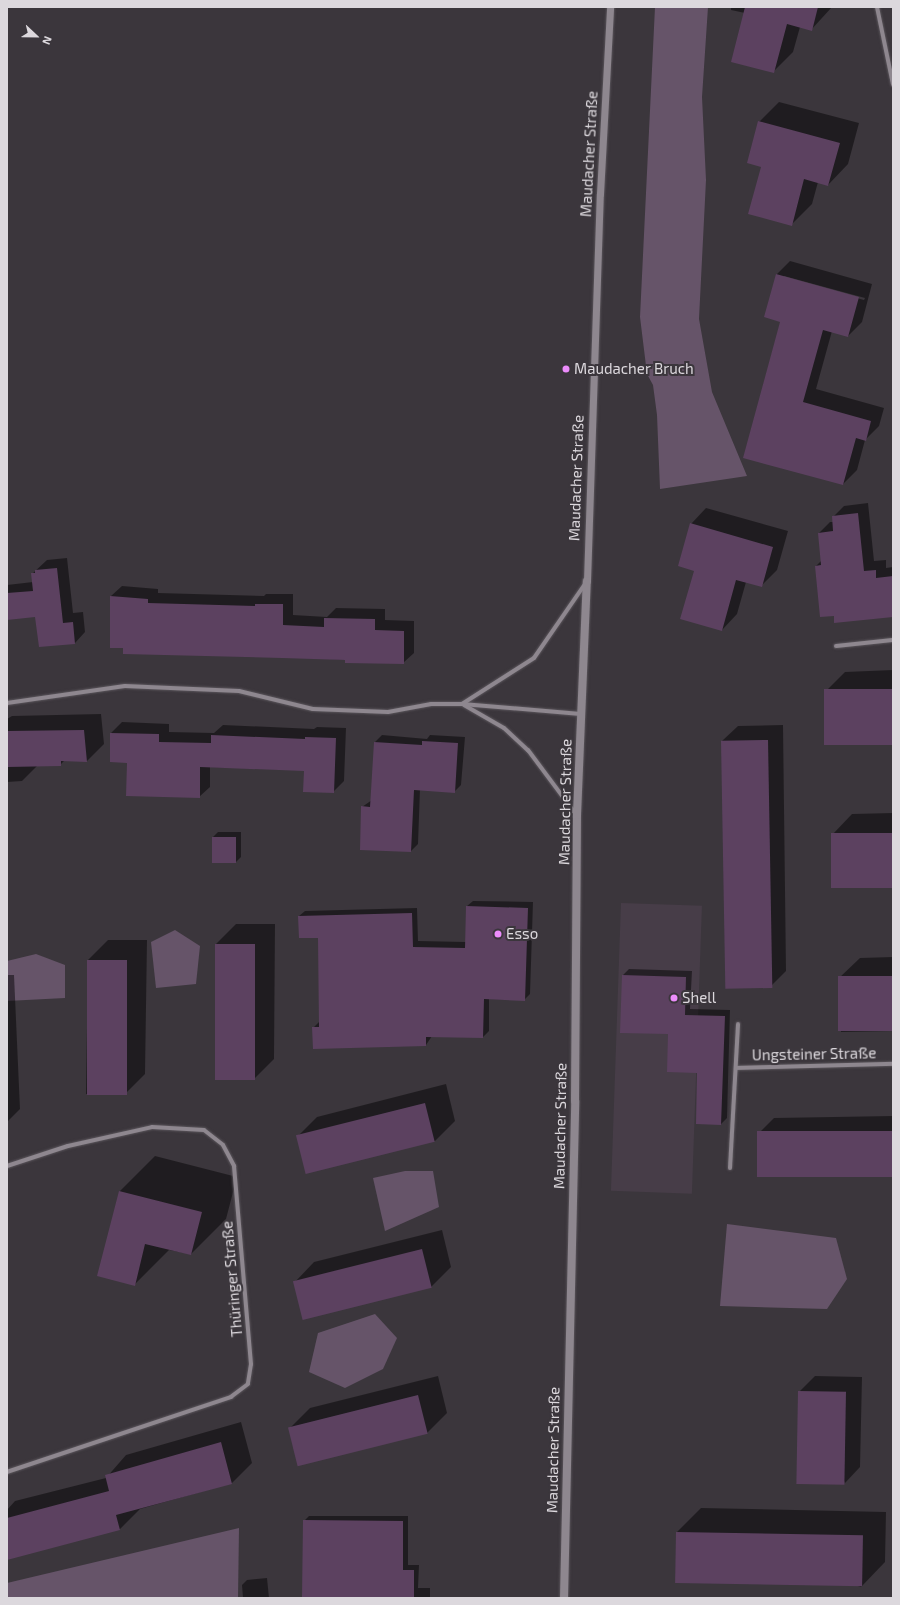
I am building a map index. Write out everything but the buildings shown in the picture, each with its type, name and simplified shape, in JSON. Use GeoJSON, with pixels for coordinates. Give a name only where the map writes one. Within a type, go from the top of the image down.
{"type":"FeatureCollection","features":[{"type":"Feature","properties":{"kind":"main road","name":"Maudacher Straße"},"geometry":{"type":"LineString","coordinates":[[564,1598],[575,1101],[577,815],[587,581]]}},
{"type":"Feature","properties":{"kind":"street","name":"Maudacher Straße"},"geometry":{"type":"LineString","coordinates":[[587,581],[600,194],[610,7]]}},
{"type":"Feature","properties":{"kind":"street"},"geometry":{"type":"LineString","coordinates":[[877,7],[893,84]]}},
{"type":"Feature","properties":{"kind":"street"},"geometry":{"type":"LineString","coordinates":[[462,704],[534,658],[587,581]]}},
{"type":"Feature","properties":{"kind":"street"},"geometry":{"type":"LineString","coordinates":[[836,646],[893,640]]}},
{"type":"Feature","properties":{"kind":"street"},"geometry":{"type":"LineString","coordinates":[[7,703],[125,686],[239,691],[313,709],[388,712],[431,704],[462,704],[581,714]]}},
{"type":"Feature","properties":{"kind":"street"},"geometry":{"type":"LineString","coordinates":[[462,704],[504,728],[528,750],[577,815]]}},
{"type":"Feature","properties":{"kind":"street","name":"Ungsteiner Straße"},"geometry":{"type":"LineString","coordinates":[[730,1168],[738,1024]]}},
{"type":"Feature","properties":{"kind":"street","name":"Ungsteiner Straße"},"geometry":{"type":"LineString","coordinates":[[736,1068],[893,1064]]}},
{"type":"Feature","properties":{"kind":"street","name":"Thüringer Straße"},"geometry":{"type":"LineString","coordinates":[[7,1166],[68,1146],[152,1127],[204,1130],[223,1145],[234,1166],[251,1364],[248,1384],[231,1396],[7,1472]]}},
{"type":"Feature","properties":{"kind":"shaded area"},"geometry":{"type":"Polygon","coordinates":[[[655,7],[708,7],[702,97],[706,180],[699,319],[712,392],[747,476],[660,489],[657,415],[653,385],[647,374],[640,317],[655,7]]]}},
{"type":"Feature","properties":{"kind":"shaded area"},"geometry":{"type":"Polygon","coordinates":[[[621,903],[702,906],[692,1194],[611,1191],[621,903]]]}},
{"type":"Feature","properties":{"kind":"shaded area"},"geometry":{"type":"Polygon","coordinates":[[[175,930],[200,946],[196,984],[156,988],[151,942],[175,930]]]}},
{"type":"Feature","properties":{"kind":"shaded area"},"geometry":{"type":"Polygon","coordinates":[[[36,954],[65,965],[65,998],[7,1001],[7,961],[36,954]]]}},
{"type":"Feature","properties":{"kind":"shaded area"},"geometry":{"type":"Polygon","coordinates":[[[405,1171],[433,1171],[439,1207],[385,1231],[373,1178],[405,1171]]]}},
{"type":"Feature","properties":{"kind":"shaded area"},"geometry":{"type":"Polygon","coordinates":[[[727,1224],[836,1238],[847,1279],[827,1309],[720,1306],[727,1224]]]}},
{"type":"Feature","properties":{"kind":"shaded area"},"geometry":{"type":"Polygon","coordinates":[[[375,1314],[397,1338],[383,1369],[345,1388],[309,1372],[318,1333],[375,1314]]]}},
{"type":"Feature","properties":{"kind":"shaded area"},"geometry":{"type":"Polygon","coordinates":[[[239,1528],[238,1598],[7,1598],[7,1583],[239,1528]]]}},
{"type":"Feature","properties":{"kind":"place","name":"Maudacher Bruch"},"geometry":{"type":"Point","coordinates":[566,369]}},
{"type":"Feature","properties":{"kind":"place","name":"Esso"},"geometry":{"type":"Point","coordinates":[498,934]}},
{"type":"Feature","properties":{"kind":"place","name":"Shell"},"geometry":{"type":"Point","coordinates":[674,998]}}]}
